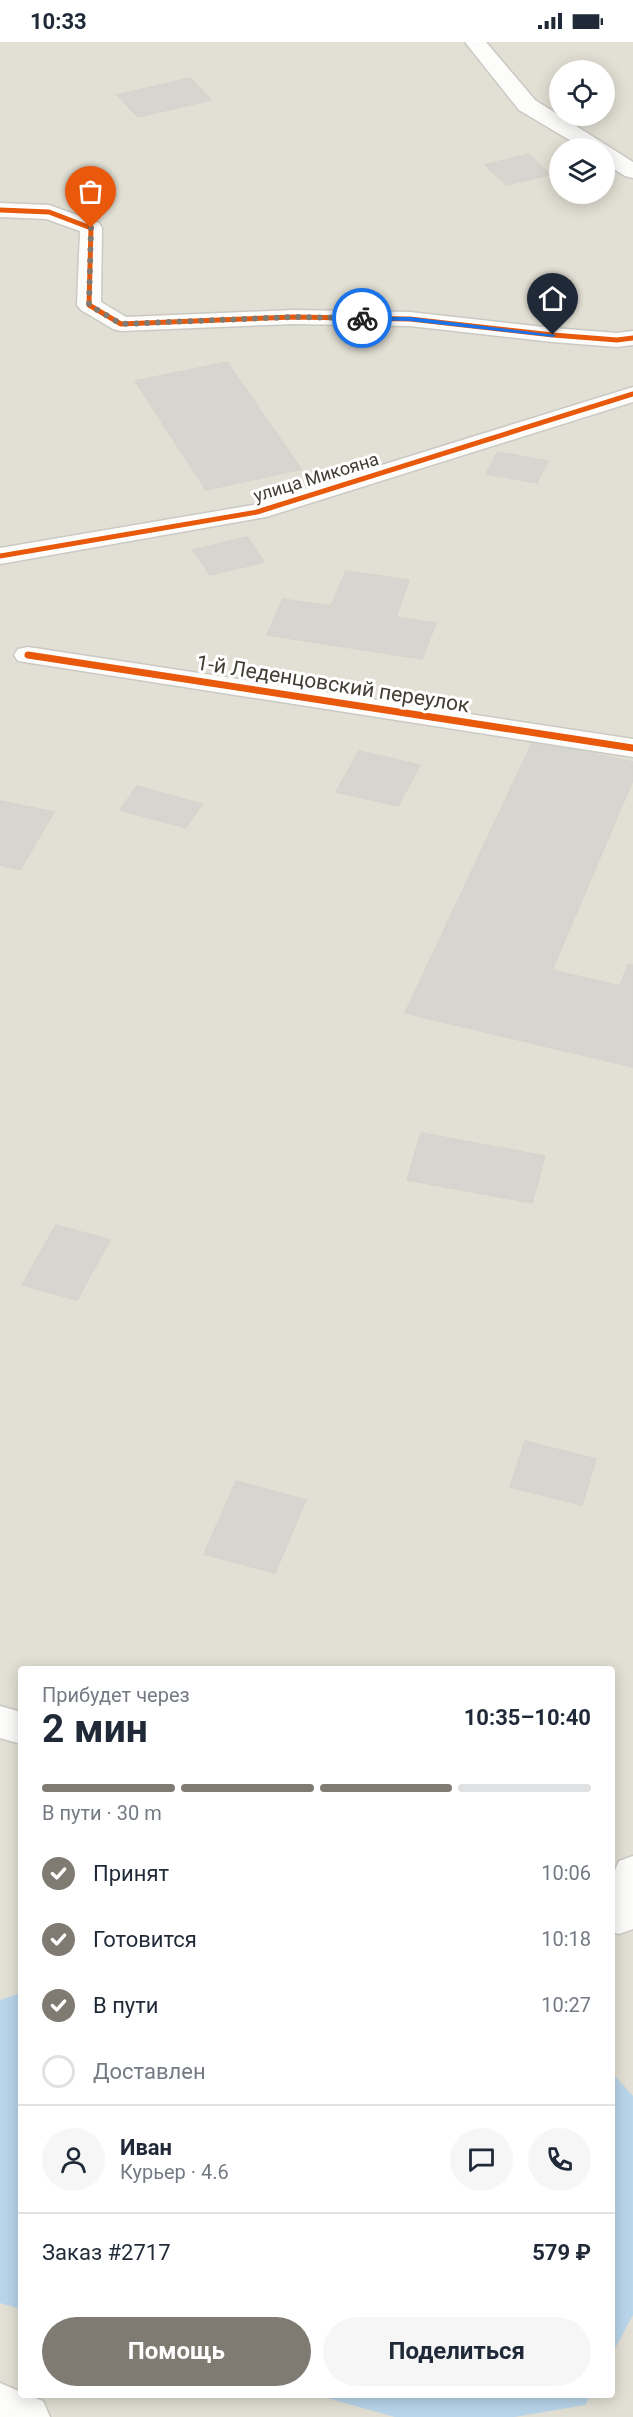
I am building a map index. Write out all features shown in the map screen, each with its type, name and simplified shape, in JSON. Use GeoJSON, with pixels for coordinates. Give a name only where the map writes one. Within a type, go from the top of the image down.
{"type":"FeatureCollection","features":[{"type":"Feature","properties":{"kind":"street"},"geometry":{"type":"LineString","coordinates":[[475,42],[527,105],[581,138]]}},
{"type":"Feature","properties":{"kind":"street"},"geometry":{"type":"LineString","coordinates":[[615,160],[633,171]]}},
{"type":"Feature","properties":{"kind":"street"},"geometry":{"type":"LineString","coordinates":[[0,210],[49,212],[91,228],[89,305],[121,324],[293,317],[410,319],[553,335],[633,339]]}},
{"type":"Feature","properties":{"kind":"street","name":"улица Микояна"},"geometry":{"type":"LineString","coordinates":[[0,556],[257,512],[633,394]]}},
{"type":"Feature","properties":{"kind":"street","name":"1-й Леденцовский переулок"},"geometry":{"type":"LineString","coordinates":[[28,655],[633,748]]}},
{"type":"Feature","properties":{"kind":"street"},"geometry":{"type":"LineString","coordinates":[[0,1722],[18,1727]]}},
{"type":"Feature","properties":{"kind":"street"},"geometry":{"type":"LineString","coordinates":[[621,1917],[633,1874]]}},
{"type":"Feature","properties":{"kind":"street"},"geometry":{"type":"LineString","coordinates":[[0,2406],[27,2417]]}},
{"type":"Feature","properties":{"kind":"shaded area"},"geometry":{"type":"Polygon","coordinates":[[[0,42],[633,42],[633,2417],[0,2417],[0,42]]]}},
{"type":"Feature","properties":{"kind":"water"},"geometry":{"type":"Polygon","coordinates":[[[18,1994],[18,2308],[0,2303],[0,2000],[18,1994]]]}},
{"type":"Feature","properties":{"kind":"water"},"geometry":{"type":"Polygon","coordinates":[[[615,2076],[633,2096],[633,2315],[615,2348],[615,2076]]]}},
{"type":"Feature","properties":{"kind":"water"},"geometry":{"type":"Polygon","coordinates":[[[327,2398],[589,2398],[585,2405],[514,2417],[395,2417],[327,2398]]]}},
{"type":"Feature","properties":{"kind":"building"},"geometry":{"type":"Polygon","coordinates":[[[190,78],[211,100],[138,117],[117,95],[190,78]]]}},
{"type":"Feature","properties":{"kind":"building"},"geometry":{"type":"Polygon","coordinates":[[[529,154],[549,175],[506,185],[485,165],[529,154]]]}},
{"type":"Feature","properties":{"kind":"building"},"geometry":{"type":"Polygon","coordinates":[[[227,362],[301,469],[206,490],[135,381],[227,362]]]}},
{"type":"Feature","properties":{"kind":"building"},"geometry":{"type":"Polygon","coordinates":[[[498,452],[548,461],[537,483],[486,474],[498,452]]]}},
{"type":"Feature","properties":{"kind":"building"},"geometry":{"type":"Polygon","coordinates":[[[247,537],[264,562],[210,575],[193,550],[247,537]]]}},
{"type":"Feature","properties":{"kind":"building"},"geometry":{"type":"Polygon","coordinates":[[[346,571],[409,580],[396,617],[436,623],[422,659],[267,635],[283,599],[331,606],[346,571]]]}},
{"type":"Feature","properties":{"kind":"building"},"geometry":{"type":"Polygon","coordinates":[[[533,741],[633,762],[633,780],[552,970],[620,986],[628,964],[633,965],[633,1067],[405,1013],[533,741]]]}},
{"type":"Feature","properties":{"kind":"building"},"geometry":{"type":"Polygon","coordinates":[[[359,751],[420,765],[398,806],[336,792],[359,751]]]}},
{"type":"Feature","properties":{"kind":"building"},"geometry":{"type":"Polygon","coordinates":[[[137,786],[202,804],[186,828],[120,810],[137,786]]]}},
{"type":"Feature","properties":{"kind":"building"},"geometry":{"type":"Polygon","coordinates":[[[0,801],[54,812],[20,870],[0,865],[0,801]]]}},
{"type":"Feature","properties":{"kind":"building"},"geometry":{"type":"Polygon","coordinates":[[[421,1133],[545,1156],[532,1203],[407,1180],[421,1133]]]}},
{"type":"Feature","properties":{"kind":"building"},"geometry":{"type":"Polygon","coordinates":[[[56,1225],[110,1240],[77,1300],[22,1285],[56,1225]]]}},
{"type":"Feature","properties":{"kind":"building"},"geometry":{"type":"Polygon","coordinates":[[[525,1441],[596,1459],[582,1505],[510,1487],[525,1441]]]}},
{"type":"Feature","properties":{"kind":"building"},"geometry":{"type":"Polygon","coordinates":[[[236,1481],[306,1500],[275,1573],[204,1554],[236,1481]]]}},
{"type":"Feature","properties":{"kind":"cycle path"},"geometry":{"type":"LineString","coordinates":[[0,210],[49,212],[91,228],[89,305],[121,324],[293,317],[410,319],[553,335],[617,340],[633,338]]}},
{"type":"Feature","properties":{"kind":"cycle path"},"geometry":{"type":"LineString","coordinates":[[0,556],[257,512],[633,394]]}},
{"type":"Feature","properties":{"kind":"cycle path"},"geometry":{"type":"LineString","coordinates":[[28,655],[633,748]]}},
{"type":"Feature","properties":{"kind":"way so far"},"geometry":{"type":"LineString","coordinates":[[91,228],[89,305],[121,324],[293,317],[362,318]]}},
{"type":"Feature","properties":{"kind":"route"},"geometry":{"type":"LineString","coordinates":[[362,318],[410,319],[553,335]]}}]}
